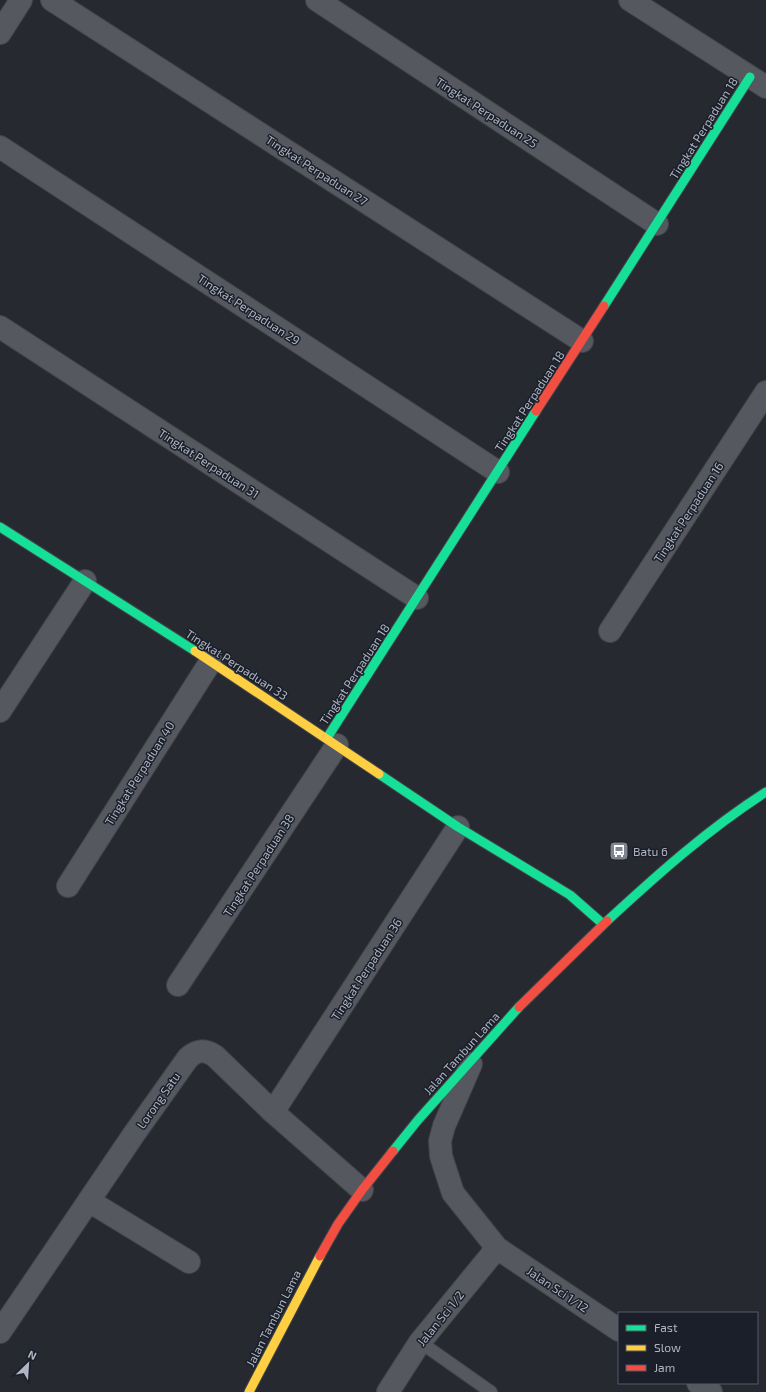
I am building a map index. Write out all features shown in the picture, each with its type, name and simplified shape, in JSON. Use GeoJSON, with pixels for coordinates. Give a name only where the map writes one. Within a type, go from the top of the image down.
{"type":"FeatureCollection","features":[{"type":"Feature","properties":{"kind":"street"},"geometry":{"type":"LineString","coordinates":[[0,33],[21,0]]}},
{"type":"Feature","properties":{"kind":"street","name":"Tingkat Perpaduan 27"},"geometry":{"type":"LineString","coordinates":[[52,0],[582,341]]}},
{"type":"Feature","properties":{"kind":"street","name":"Tingkat Perpaduan 25"},"geometry":{"type":"LineString","coordinates":[[316,0],[657,224]]}},
{"type":"Feature","properties":{"kind":"street"},"geometry":{"type":"LineString","coordinates":[[630,0],[758,82]]}},
{"type":"Feature","properties":{"kind":"street","name":"Tingkat Perpaduan 18"},"geometry":{"type":"LineString","coordinates":[[332,742],[417,598],[657,224],[758,82]]}},
{"type":"Feature","properties":{"kind":"street","name":"Tingkat Perpaduan 29"},"geometry":{"type":"LineString","coordinates":[[0,147],[498,472]]}},
{"type":"Feature","properties":{"kind":"street","name":"Tingkat Perpaduan 31"},"geometry":{"type":"LineString","coordinates":[[0,327],[417,598]]}},
{"type":"Feature","properties":{"kind":"street","name":"Tingkat Perpaduan 16"},"geometry":{"type":"LineString","coordinates":[[610,631],[766,392]]}},
{"type":"Feature","properties":{"kind":"street","name":"Tingkat Perpaduan 33"},"geometry":{"type":"LineString","coordinates":[[0,527],[211,661],[458,827],[570,896],[603,924]]}},
{"type":"Feature","properties":{"kind":"street"},"geometry":{"type":"LineString","coordinates":[[0,711],[85,581]]}},
{"type":"Feature","properties":{"kind":"street","name":"Tingkat Perpaduan 40"},"geometry":{"type":"LineString","coordinates":[[68,886],[211,661]]}},
{"type":"Feature","properties":{"kind":"street","name":"Tingkat Perpaduan 38"},"geometry":{"type":"LineString","coordinates":[[178,985],[332,742]]}},
{"type":"Feature","properties":{"kind":"street","name":"Jalan Tambun Lama"},"geometry":{"type":"LineString","coordinates":[[249,1392],[313,1267],[338,1224],[362,1190],[418,1120],[522,1003],[603,924],[672,862],[744,806],[766,792]]}},
{"type":"Feature","properties":{"kind":"street","name":"Tingkat Perpaduan 36"},"geometry":{"type":"LineString","coordinates":[[273,1112],[458,827]]}},
{"type":"Feature","properties":{"kind":"street","name":"Lorong Satu"},"geometry":{"type":"LineString","coordinates":[[0,1332],[89,1201],[188,1058],[193,1053],[201,1051],[208,1052],[215,1056],[273,1112],[362,1190]]}},
{"type":"Feature","properties":{"kind":"street","name":"Jalan Sci 1/12"},"geometry":{"type":"LineString","coordinates":[[476,1054],[444,1126],[440,1141],[441,1156],[453,1193],[497,1248],[618,1329]]}},
{"type":"Feature","properties":{"kind":"street"},"geometry":{"type":"LineString","coordinates":[[89,1201],[189,1262]]}},
{"type":"Feature","properties":{"kind":"street","name":"Jalan Sci 1/2"},"geometry":{"type":"LineString","coordinates":[[388,1392],[420,1342],[497,1248]]}},
{"type":"Feature","properties":{"kind":"street"},"geometry":{"type":"LineString","coordinates":[[699,1384],[711,1392]]}},
{"type":"Feature","properties":{"kind":"lane"},"geometry":{"type":"LineString","coordinates":[[420,1342],[491,1392]]}},
{"type":"Feature","properties":{"kind":"traffic: fast"},"geometry":{"type":"LineString","coordinates":[[604,306],[750,77]]}},
{"type":"Feature","properties":{"kind":"traffic: fast"},"geometry":{"type":"LineString","coordinates":[[327,738],[536,411]]}},
{"type":"Feature","properties":{"kind":"traffic: fast"},"geometry":{"type":"LineString","coordinates":[[0,527],[195,651]]}},
{"type":"Feature","properties":{"kind":"traffic: fast"},"geometry":{"type":"LineString","coordinates":[[379,774],[458,827],[570,895],[603,924]]}},
{"type":"Feature","properties":{"kind":"traffic: fast"},"geometry":{"type":"LineString","coordinates":[[607,921],[703,837],[766,792]]}},
{"type":"Feature","properties":{"kind":"traffic: fast"},"geometry":{"type":"LineString","coordinates":[[393,1151],[418,1120],[519,1007]]}},
{"type":"Feature","properties":{"kind":"traffic: slow"},"geometry":{"type":"LineString","coordinates":[[195,651],[379,774]]}},
{"type":"Feature","properties":{"kind":"traffic: slow"},"geometry":{"type":"LineString","coordinates":[[249,1392],[320,1256]]}},
{"type":"Feature","properties":{"kind":"traffic: jam"},"geometry":{"type":"LineString","coordinates":[[536,411],[604,306]]}},
{"type":"Feature","properties":{"kind":"traffic: jam"},"geometry":{"type":"LineString","coordinates":[[519,1007],[607,921]]}},
{"type":"Feature","properties":{"kind":"traffic: jam"},"geometry":{"type":"LineString","coordinates":[[320,1256],[338,1224],[362,1190],[393,1151]]}},
{"type":"Feature","properties":{"kind":"place","name":"Batu 6"},"geometry":{"type":"Point","coordinates":[619,851]}}]}
